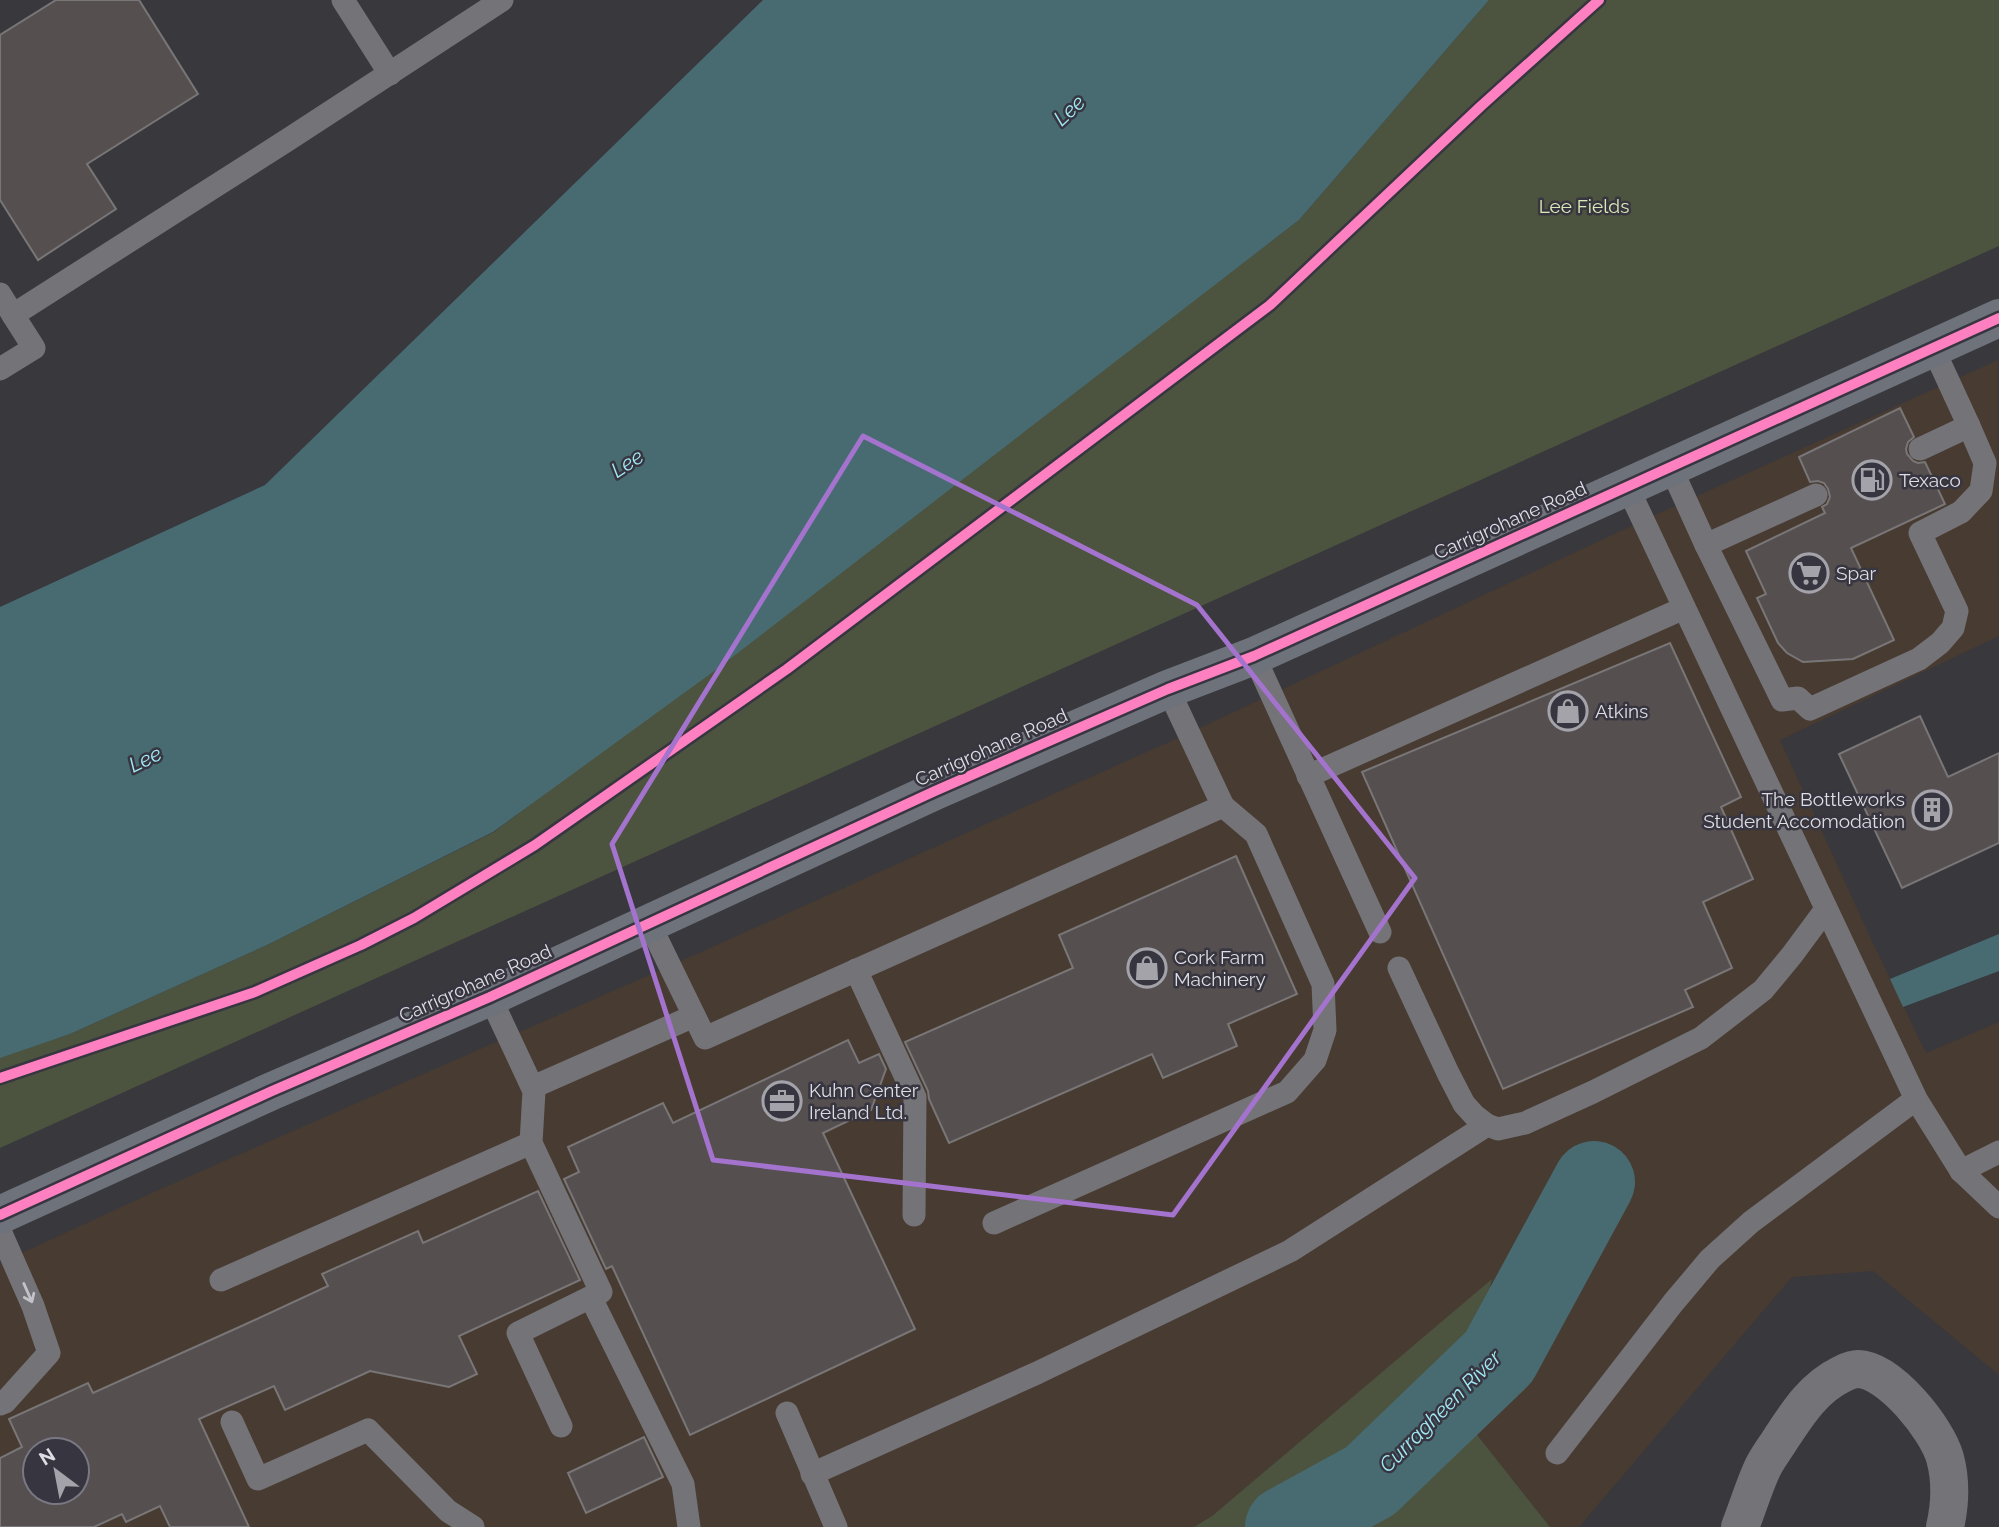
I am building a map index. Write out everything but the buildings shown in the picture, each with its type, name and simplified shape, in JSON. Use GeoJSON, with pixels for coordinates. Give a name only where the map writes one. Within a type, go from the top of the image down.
{"type":"FeatureCollection","features":[{"type":"Feature","properties":{"kind":"highway","name":"Carrigrohane Road"},"geometry":{"type":"LineString","coordinates":[[0,1215],[272,1091],[490,997],[922,796],[1254,656],[1999,318]]}},
{"type":"Feature","properties":{"kind":"street"},"geometry":{"type":"LineString","coordinates":[[1740,1527],[1764,1465],[1800,1410],[1814,1393],[1830,1381],[1857,1369],[1875,1374],[1892,1385],[1935,1435],[1945,1457],[1949,1483],[1949,1511],[1945,1527]]}},
{"type":"Feature","properties":{"kind":"lane"},"geometry":{"type":"LineString","coordinates":[[343,0],[390,74]]}},
{"type":"Feature","properties":{"kind":"lane"},"geometry":{"type":"LineString","coordinates":[[13,315],[502,0]]}},
{"type":"Feature","properties":{"kind":"lane"},"geometry":{"type":"LineString","coordinates":[[0,294],[34,348],[0,369]]}},
{"type":"Feature","properties":{"kind":"lane"},"geometry":{"type":"LineString","coordinates":[[1671,468],[1782,700],[1798,698],[1810,709],[1919,659],[1940,643],[1953,628],[1957,611],[1920,533],[1961,512],[1981,491],[1985,463],[1933,348]]}},
{"type":"Feature","properties":{"kind":"lane"},"geometry":{"type":"LineString","coordinates":[[1920,449],[1969,426]]}},
{"type":"Feature","properties":{"kind":"lane"},"geometry":{"type":"LineString","coordinates":[[1627,486],[1916,1099],[1961,1171],[1999,1207]]}},
{"type":"Feature","properties":{"kind":"lane"},"geometry":{"type":"LineString","coordinates":[[1706,545],[1816,495]]}},
{"type":"Feature","properties":{"kind":"lane"},"geometry":{"type":"LineString","coordinates":[[1308,775],[1685,608]]}},
{"type":"Feature","properties":{"kind":"lane"},"geometry":{"type":"LineString","coordinates":[[1254,656],[1380,932]]}},
{"type":"Feature","properties":{"kind":"lane"},"geometry":{"type":"LineString","coordinates":[[994,1223],[1287,1092],[1315,1060],[1325,1030],[1324,984],[1256,834],[1223,806],[1168,690]]}},
{"type":"Feature","properties":{"kind":"lane"},"geometry":{"type":"LineString","coordinates":[[649,923],[705,1038],[1223,806]]}},
{"type":"Feature","properties":{"kind":"lane"},"geometry":{"type":"LineString","coordinates":[[1399,968],[1464,1104],[1487,1125],[1498,1129],[1525,1123],[1701,1038],[1763,990],[1826,909]]}},
{"type":"Feature","properties":{"kind":"lane"},"geometry":{"type":"LineString","coordinates":[[856,970],[915,1097],[914,1215]]}},
{"type":"Feature","properties":{"kind":"lane"},"geometry":{"type":"LineString","coordinates":[[490,997],[533,1087],[531,1143],[601,1292],[518,1333],[561,1426]]}},
{"type":"Feature","properties":{"kind":"lane"},"geometry":{"type":"LineString","coordinates":[[533,1087],[694,1016]]}},
{"type":"Feature","properties":{"kind":"lane"},"geometry":{"type":"LineString","coordinates":[[1557,1453],[1710,1259],[1751,1222],[1916,1099]]}},
{"type":"Feature","properties":{"kind":"lane"},"geometry":{"type":"LineString","coordinates":[[812,1474],[1037,1373],[1290,1251],[1487,1125]]}},
{"type":"Feature","properties":{"kind":"lane"},"geometry":{"type":"LineString","coordinates":[[220,1280],[531,1143]]}},
{"type":"Feature","properties":{"kind":"lane"},"geometry":{"type":"LineString","coordinates":[[1961,1171],[1999,1152]]}},
{"type":"Feature","properties":{"kind":"lane"},"geometry":{"type":"LineString","coordinates":[[0,1231],[33,1306],[48,1353],[5,1402],[0,1404]]}},
{"type":"Feature","properties":{"kind":"lane"},"geometry":{"type":"LineString","coordinates":[[591,1298],[683,1484],[689,1527]]}},
{"type":"Feature","properties":{"kind":"lane"},"geometry":{"type":"LineString","coordinates":[[787,1413],[836,1527]]}},
{"type":"Feature","properties":{"kind":"lane"},"geometry":{"type":"LineString","coordinates":[[232,1422],[258,1479],[368,1430],[448,1511],[473,1527]]}},
{"type":"Feature","properties":{"kind":"highlighted area"},"geometry":{"type":"Polygon","coordinates":[[[863,436],[1197,605],[1415,878],[1173,1215],[713,1160],[612,844],[863,436]]]}},
{"type":"Feature","properties":{"kind":"shaded area"},"geometry":{"type":"Polygon","coordinates":[[[1998,360],[1999,636],[1780,740],[1926,1053],[1999,1022],[1999,1375],[1873,1271],[1792,1277],[1579,1527],[1550,1527],[1463,1417],[1492,1280],[1212,1516],[1194,1527],[0,1527],[0,1263],[156,1191],[670,966],[1189,733],[1642,521],[1998,360]]]}},
{"type":"Feature","properties":{"kind":"green space","name":"Lee Fields"},"geometry":{"type":"Polygon","coordinates":[[[1489,0],[1999,0],[1999,246],[0,1148],[0,1057],[70,1034],[267,945],[494,832],[1299,220],[1489,0]]]}},
{"type":"Feature","properties":{"kind":"green space"},"geometry":{"type":"Polygon","coordinates":[[[1492,1279],[1463,1417],[1550,1527],[1194,1527],[1212,1516],[1492,1279]]]}},
{"type":"Feature","properties":{"kind":"water","name":"Lee"},"geometry":{"type":"Polygon","coordinates":[[[763,0],[1489,0],[1299,220],[717,669],[493,832],[267,945],[70,1034],[0,1058],[0,607],[265,485],[763,0]]]}},
{"type":"Feature","properties":{"kind":"water"},"geometry":{"type":"Polygon","coordinates":[[[1999,934],[1999,971],[1903,1007],[1890,979],[1999,934]]]}},
{"type":"Feature","properties":{"kind":"waterway","name":"Curragheen River"},"geometry":{"type":"LineString","coordinates":[[1286,1527],[1370,1481],[1499,1357],[1594,1182]]}},
{"type":"Feature","properties":{"kind":"cycle path"},"geometry":{"type":"LineString","coordinates":[[0,1078],[255,992],[361,945],[414,918],[535,845],[787,669],[1270,305],[1481,106],[1599,0]]}},
{"type":"Feature","properties":{"kind":"cycle path"},"geometry":{"type":"LineString","coordinates":[[0,1215],[272,1091],[490,997],[935,791],[1168,689],[1254,656],[1999,318]]}},
{"type":"Feature","properties":{"kind":"place","name":"Texaco"},"geometry":{"type":"Point","coordinates":[1872,480]}},
{"type":"Feature","properties":{"kind":"place","name":"Spar"},"geometry":{"type":"Point","coordinates":[1809,573]}},
{"type":"Feature","properties":{"kind":"place","name":"Atkins"},"geometry":{"type":"Point","coordinates":[1568,711]}},
{"type":"Feature","properties":{"kind":"place","name":"The Bottleworks Student Accomodation"},"geometry":{"type":"Point","coordinates":[1932,810]}},
{"type":"Feature","properties":{"kind":"place","name":"Cork Farm Machinery"},"geometry":{"type":"Point","coordinates":[1147,968]}},
{"type":"Feature","properties":{"kind":"place","name":"Kuhn Center Ireland Ltd."},"geometry":{"type":"Point","coordinates":[782,1101]}}]}
